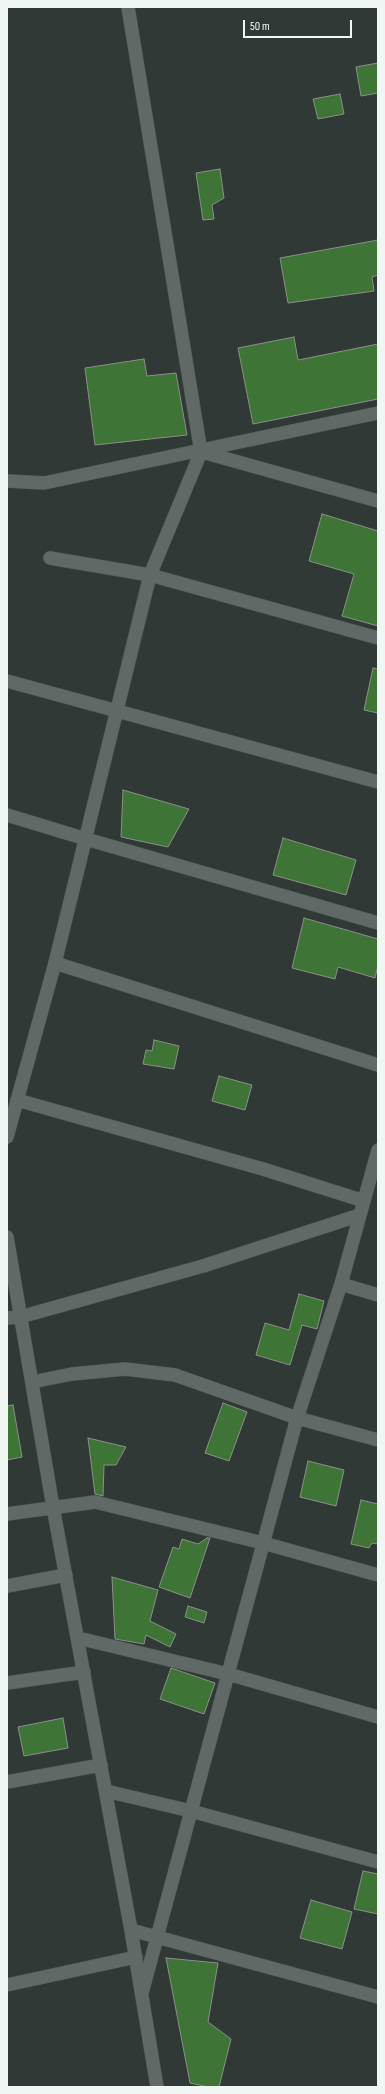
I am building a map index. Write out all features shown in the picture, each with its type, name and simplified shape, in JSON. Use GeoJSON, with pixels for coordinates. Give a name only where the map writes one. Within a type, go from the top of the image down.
{"type":"FeatureCollection","features":[{"type":"Feature","properties":{"kind":"street"},"geometry":{"type":"LineString","coordinates":[[7,1137],[55,963],[150,575],[201,452],[128,7]]}},
{"type":"Feature","properties":{"kind":"street"},"geometry":{"type":"LineString","coordinates":[[7,482],[44,484],[201,452],[378,413]]}},
{"type":"Feature","properties":{"kind":"street"},"geometry":{"type":"LineString","coordinates":[[201,452],[378,501]]}},
{"type":"Feature","properties":{"kind":"street"},"geometry":{"type":"LineString","coordinates":[[50,558],[150,575],[378,638]]}},
{"type":"Feature","properties":{"kind":"street"},"geometry":{"type":"LineString","coordinates":[[7,681],[378,782]]}},
{"type":"Feature","properties":{"kind":"street"},"geometry":{"type":"LineString","coordinates":[[7,815],[86,840],[378,924]]}},
{"type":"Feature","properties":{"kind":"street"},"geometry":{"type":"LineString","coordinates":[[55,963],[378,1065]]}},
{"type":"Feature","properties":{"kind":"street"},"geometry":{"type":"LineString","coordinates":[[18,1100],[264,1169],[364,1201]]}},
{"type":"Feature","properties":{"kind":"street"},"geometry":{"type":"LineString","coordinates":[[142,1994],[297,1418],[341,1284],[378,1150]]}},
{"type":"Feature","properties":{"kind":"street"},"geometry":{"type":"LineString","coordinates":[[7,1318],[20,1317],[203,1266],[360,1215]]}},
{"type":"Feature","properties":{"kind":"street"},"geometry":{"type":"LineString","coordinates":[[7,1237],[66,1575],[136,1957],[157,2087]]}},
{"type":"Feature","properties":{"kind":"street"},"geometry":{"type":"LineString","coordinates":[[341,1284],[378,1295]]}},
{"type":"Feature","properties":{"kind":"street"},"geometry":{"type":"LineString","coordinates":[[32,1382],[72,1374],[125,1369],[175,1375],[297,1418],[378,1440]]}},
{"type":"Feature","properties":{"kind":"street"},"geometry":{"type":"LineString","coordinates":[[7,1514],[95,1502],[263,1543],[378,1575]]}},
{"type":"Feature","properties":{"kind":"street"},"geometry":{"type":"LineString","coordinates":[[7,1586],[66,1575]]}},
{"type":"Feature","properties":{"kind":"street"},"geometry":{"type":"LineString","coordinates":[[78,1638],[228,1674],[378,1717]]}},
{"type":"Feature","properties":{"kind":"street"},"geometry":{"type":"LineString","coordinates":[[7,1683],[84,1672]]}},
{"type":"Feature","properties":{"kind":"street"},"geometry":{"type":"LineString","coordinates":[[7,1782],[101,1765]]}},
{"type":"Feature","properties":{"kind":"street"},"geometry":{"type":"LineString","coordinates":[[106,1791],[191,1811],[378,1862]]}},
{"type":"Feature","properties":{"kind":"street"},"geometry":{"type":"LineString","coordinates":[[131,1930],[378,1997]]}},
{"type":"Feature","properties":{"kind":"street"},"geometry":{"type":"LineString","coordinates":[[7,1985],[136,1957]]}},
{"type":"Feature","properties":{"kind":"building"},"geometry":{"type":"Polygon","coordinates":[[[378,63],[378,93],[361,96],[356,67],[378,63]]]}},
{"type":"Feature","properties":{"kind":"building"},"geometry":{"type":"Polygon","coordinates":[[[340,94],[344,114],[318,119],[313,99],[340,94]]]}},
{"type":"Feature","properties":{"kind":"building"},"geometry":{"type":"Polygon","coordinates":[[[220,169],[224,198],[212,205],[214,219],[203,220],[196,173],[220,169]]]}},
{"type":"Feature","properties":{"kind":"building"},"geometry":{"type":"Polygon","coordinates":[[[378,240],[378,275],[372,277],[374,291],[288,303],[280,258],[378,240]]]}},
{"type":"Feature","properties":{"kind":"building"},"geometry":{"type":"Polygon","coordinates":[[[294,337],[298,360],[378,344],[378,399],[253,424],[238,348],[294,337]]]}},
{"type":"Feature","properties":{"kind":"building"},"geometry":{"type":"Polygon","coordinates":[[[144,359],[147,376],[176,373],[187,435],[95,445],[85,368],[144,359]]]}},
{"type":"Feature","properties":{"kind":"building"},"geometry":{"type":"Polygon","coordinates":[[[322,514],[378,531],[378,626],[342,616],[354,574],[309,561],[322,514]]]}},
{"type":"Feature","properties":{"kind":"building"},"geometry":{"type":"Polygon","coordinates":[[[373,668],[378,669],[378,713],[364,710],[373,668]]]}},
{"type":"Feature","properties":{"kind":"building"},"geometry":{"type":"Polygon","coordinates":[[[123,790],[189,809],[168,847],[121,837],[123,790]]]}},
{"type":"Feature","properties":{"kind":"building"},"geometry":{"type":"Polygon","coordinates":[[[283,838],[356,860],[346,895],[273,875],[283,838]]]}},
{"type":"Feature","properties":{"kind":"building"},"geometry":{"type":"Polygon","coordinates":[[[304,918],[378,939],[378,966],[375,978],[338,967],[335,979],[292,968],[304,918]]]}},
{"type":"Feature","properties":{"kind":"building"},"geometry":{"type":"Polygon","coordinates":[[[154,1040],[179,1046],[174,1069],[143,1064],[146,1050],[152,1051],[154,1040]]]}},
{"type":"Feature","properties":{"kind":"building"},"geometry":{"type":"Polygon","coordinates":[[[219,1076],[252,1085],[245,1110],[212,1101],[219,1076]]]}},
{"type":"Feature","properties":{"kind":"building"},"geometry":{"type":"Polygon","coordinates":[[[299,1294],[324,1301],[317,1329],[302,1325],[290,1365],[256,1355],[265,1323],[289,1330],[299,1294]]]}},
{"type":"Feature","properties":{"kind":"building"},"geometry":{"type":"Polygon","coordinates":[[[223,1403],[247,1412],[229,1461],[205,1453],[223,1403]]]}},
{"type":"Feature","properties":{"kind":"building"},"geometry":{"type":"Polygon","coordinates":[[[13,1405],[22,1457],[7,1460],[7,1406],[13,1405]]]}},
{"type":"Feature","properties":{"kind":"building"},"geometry":{"type":"Polygon","coordinates":[[[88,1438],[126,1447],[116,1465],[104,1465],[103,1496],[95,1494],[88,1438]]]}},
{"type":"Feature","properties":{"kind":"building"},"geometry":{"type":"Polygon","coordinates":[[[308,1461],[344,1470],[336,1506],[300,1497],[308,1461]]]}},
{"type":"Feature","properties":{"kind":"building"},"geometry":{"type":"Polygon","coordinates":[[[361,1500],[378,1504],[378,1544],[372,1543],[369,1548],[351,1544],[361,1500]]]}},
{"type":"Feature","properties":{"kind":"building"},"geometry":{"type":"Polygon","coordinates":[[[207,1538],[210,1538],[190,1598],[159,1587],[173,1547],[179,1549],[182,1539],[198,1544],[207,1538]]]}},
{"type":"Feature","properties":{"kind":"building"},"geometry":{"type":"Polygon","coordinates":[[[112,1577],[158,1590],[150,1621],[176,1634],[170,1647],[146,1635],[144,1644],[115,1639],[112,1577]]]}},
{"type":"Feature","properties":{"kind":"building"},"geometry":{"type":"Polygon","coordinates":[[[188,1606],[207,1612],[204,1623],[185,1617],[188,1606]]]}},
{"type":"Feature","properties":{"kind":"building"},"geometry":{"type":"Polygon","coordinates":[[[171,1668],[215,1683],[204,1714],[160,1699],[171,1668]]]}},
{"type":"Feature","properties":{"kind":"building"},"geometry":{"type":"Polygon","coordinates":[[[63,1718],[68,1748],[24,1756],[18,1727],[63,1718]]]}},
{"type":"Feature","properties":{"kind":"building"},"geometry":{"type":"Polygon","coordinates":[[[363,1871],[378,1874],[378,1914],[354,1909],[363,1871]]]}},
{"type":"Feature","properties":{"kind":"building"},"geometry":{"type":"Polygon","coordinates":[[[311,1900],[352,1912],[342,1949],[300,1938],[311,1900]]]}},
{"type":"Feature","properties":{"kind":"building"},"geometry":{"type":"Polygon","coordinates":[[[166,1958],[218,1963],[208,2022],[231,2039],[219,2087],[208,2087],[190,2083],[166,1958]]]}}]}
